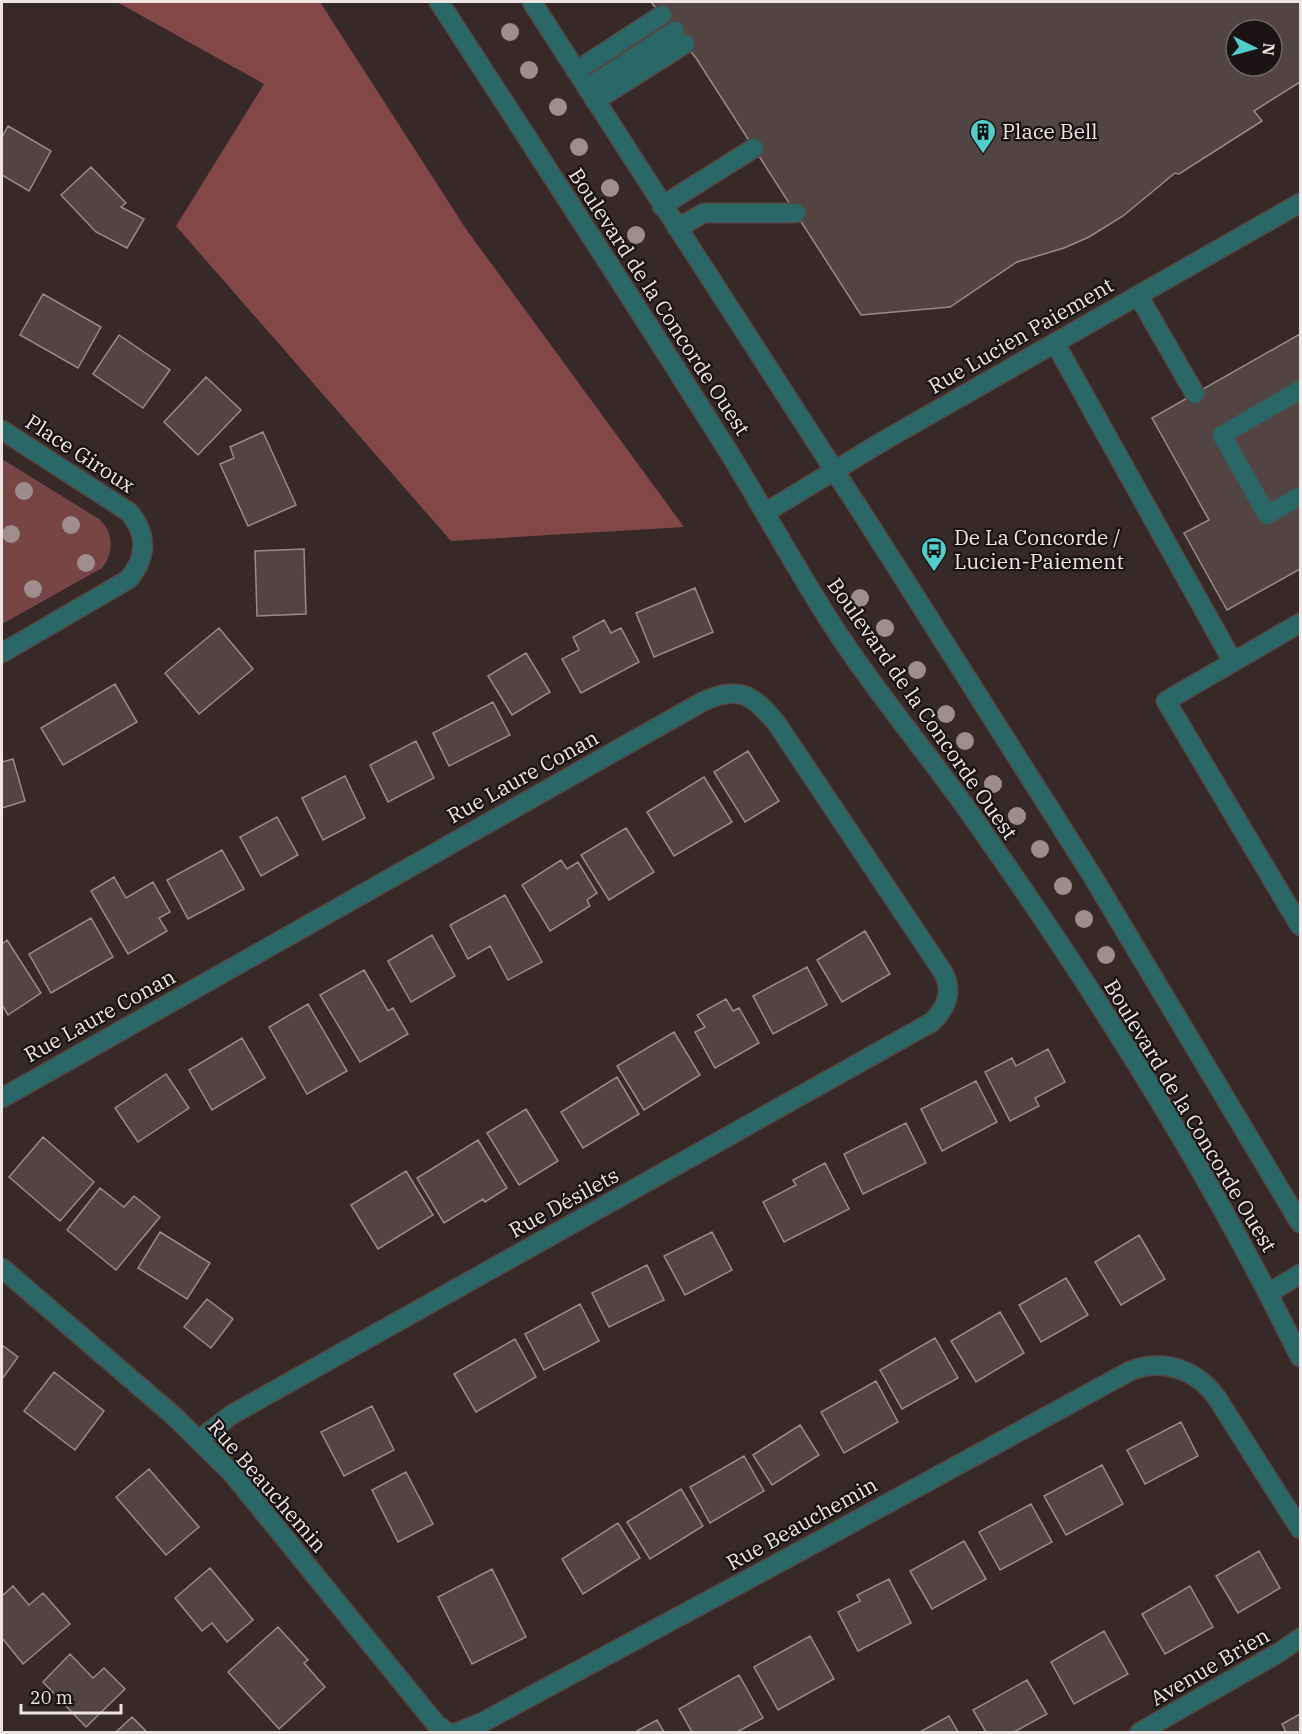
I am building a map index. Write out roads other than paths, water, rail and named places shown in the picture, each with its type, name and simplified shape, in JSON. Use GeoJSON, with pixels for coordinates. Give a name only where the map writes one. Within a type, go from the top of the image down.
{"type":"FeatureCollection","features":[{"type":"Feature","properties":{"kind":"street","name":"Boulevard de la Concorde Ouest"},"geometry":{"type":"LineString","coordinates":[[439,2],[599,248],[766,512],[814,598],[849,651],[974,818],[1102,1009],[1191,1155],[1269,1293],[1300,1358]]}},
{"type":"Feature","properties":{"kind":"street","name":"Boulevard de la Concorde Ouest"},"geometry":{"type":"LineString","coordinates":[[532,2],[1093,877],[1300,1223]]}},
{"type":"Feature","properties":{"kind":"street"},"geometry":{"type":"LineString","coordinates":[[576,71],[662,15]]}},
{"type":"Feature","properties":{"kind":"street"},"geometry":{"type":"LineString","coordinates":[[591,95],[680,37]]}},
{"type":"Feature","properties":{"kind":"street"},"geometry":{"type":"LineString","coordinates":[[662,206],[754,148]]}},
{"type":"Feature","properties":{"kind":"street","name":"Rue Lucien Paiement"},"geometry":{"type":"LineString","coordinates":[[766,512],[833,471],[1300,203]]}},
{"type":"Feature","properties":{"kind":"street"},"geometry":{"type":"LineString","coordinates":[[677,228],[704,213],[796,213]]}},
{"type":"Feature","properties":{"kind":"street"},"geometry":{"type":"LineString","coordinates":[[1138,295],[1195,394]]}},
{"type":"Feature","properties":{"kind":"street"},"geometry":{"type":"LineString","coordinates":[[1055,343],[1233,662]]}},
{"type":"Feature","properties":{"kind":"street"},"geometry":{"type":"LineString","coordinates":[[1300,390],[1222,435],[1267,515],[1300,496]]}},
{"type":"Feature","properties":{"kind":"street","name":"Place Giroux"},"geometry":{"type":"LineString","coordinates":[[2,430],[129,512],[140,527],[144,546],[139,564],[129,579],[2,653]]}},
{"type":"Feature","properties":{"kind":"street"},"geometry":{"type":"LineString","coordinates":[[1300,623],[1166,701],[1300,926]]}},
{"type":"Feature","properties":{"kind":"street","name":"Rue Laure Conan"},"geometry":{"type":"LineString","coordinates":[[2,1098],[702,702],[726,693],[751,697],[777,724],[943,972],[948,983],[946,1002]]}},
{"type":"Feature","properties":{"kind":"street","name":"Rue Désilets"},"geometry":{"type":"LineString","coordinates":[[199,1440],[231,1415],[900,1041],[932,1022],[946,1002]]}},
{"type":"Feature","properties":{"kind":"street","name":"Rue Beauchemin"},"geometry":{"type":"LineString","coordinates":[[2,1268],[199,1440],[231,1472],[436,1724],[447,1732]]}},
{"type":"Feature","properties":{"kind":"street"},"geometry":{"type":"LineString","coordinates":[[1269,1293],[1300,1274]]}},
{"type":"Feature","properties":{"kind":"street","name":"Rue Beauchemin"},"geometry":{"type":"LineString","coordinates":[[458,1732],[483,1722],[1130,1371],[1147,1365],[1170,1366],[1195,1376],[1212,1391],[1300,1529]]}},
{"type":"Feature","properties":{"kind":"street","name":"Avenue Brien"},"geometry":{"type":"LineString","coordinates":[[1140,1732],[1280,1653],[1300,1638]]}},
{"type":"Feature","properties":{"kind":"place","name":"Place Bell"},"geometry":{"type":"Point","coordinates":[983,155]}},
{"type":"Feature","properties":{"kind":"place","name":"De La Concorde / Lucien-Paiement"},"geometry":{"type":"Point","coordinates":[934,573]}}]}
